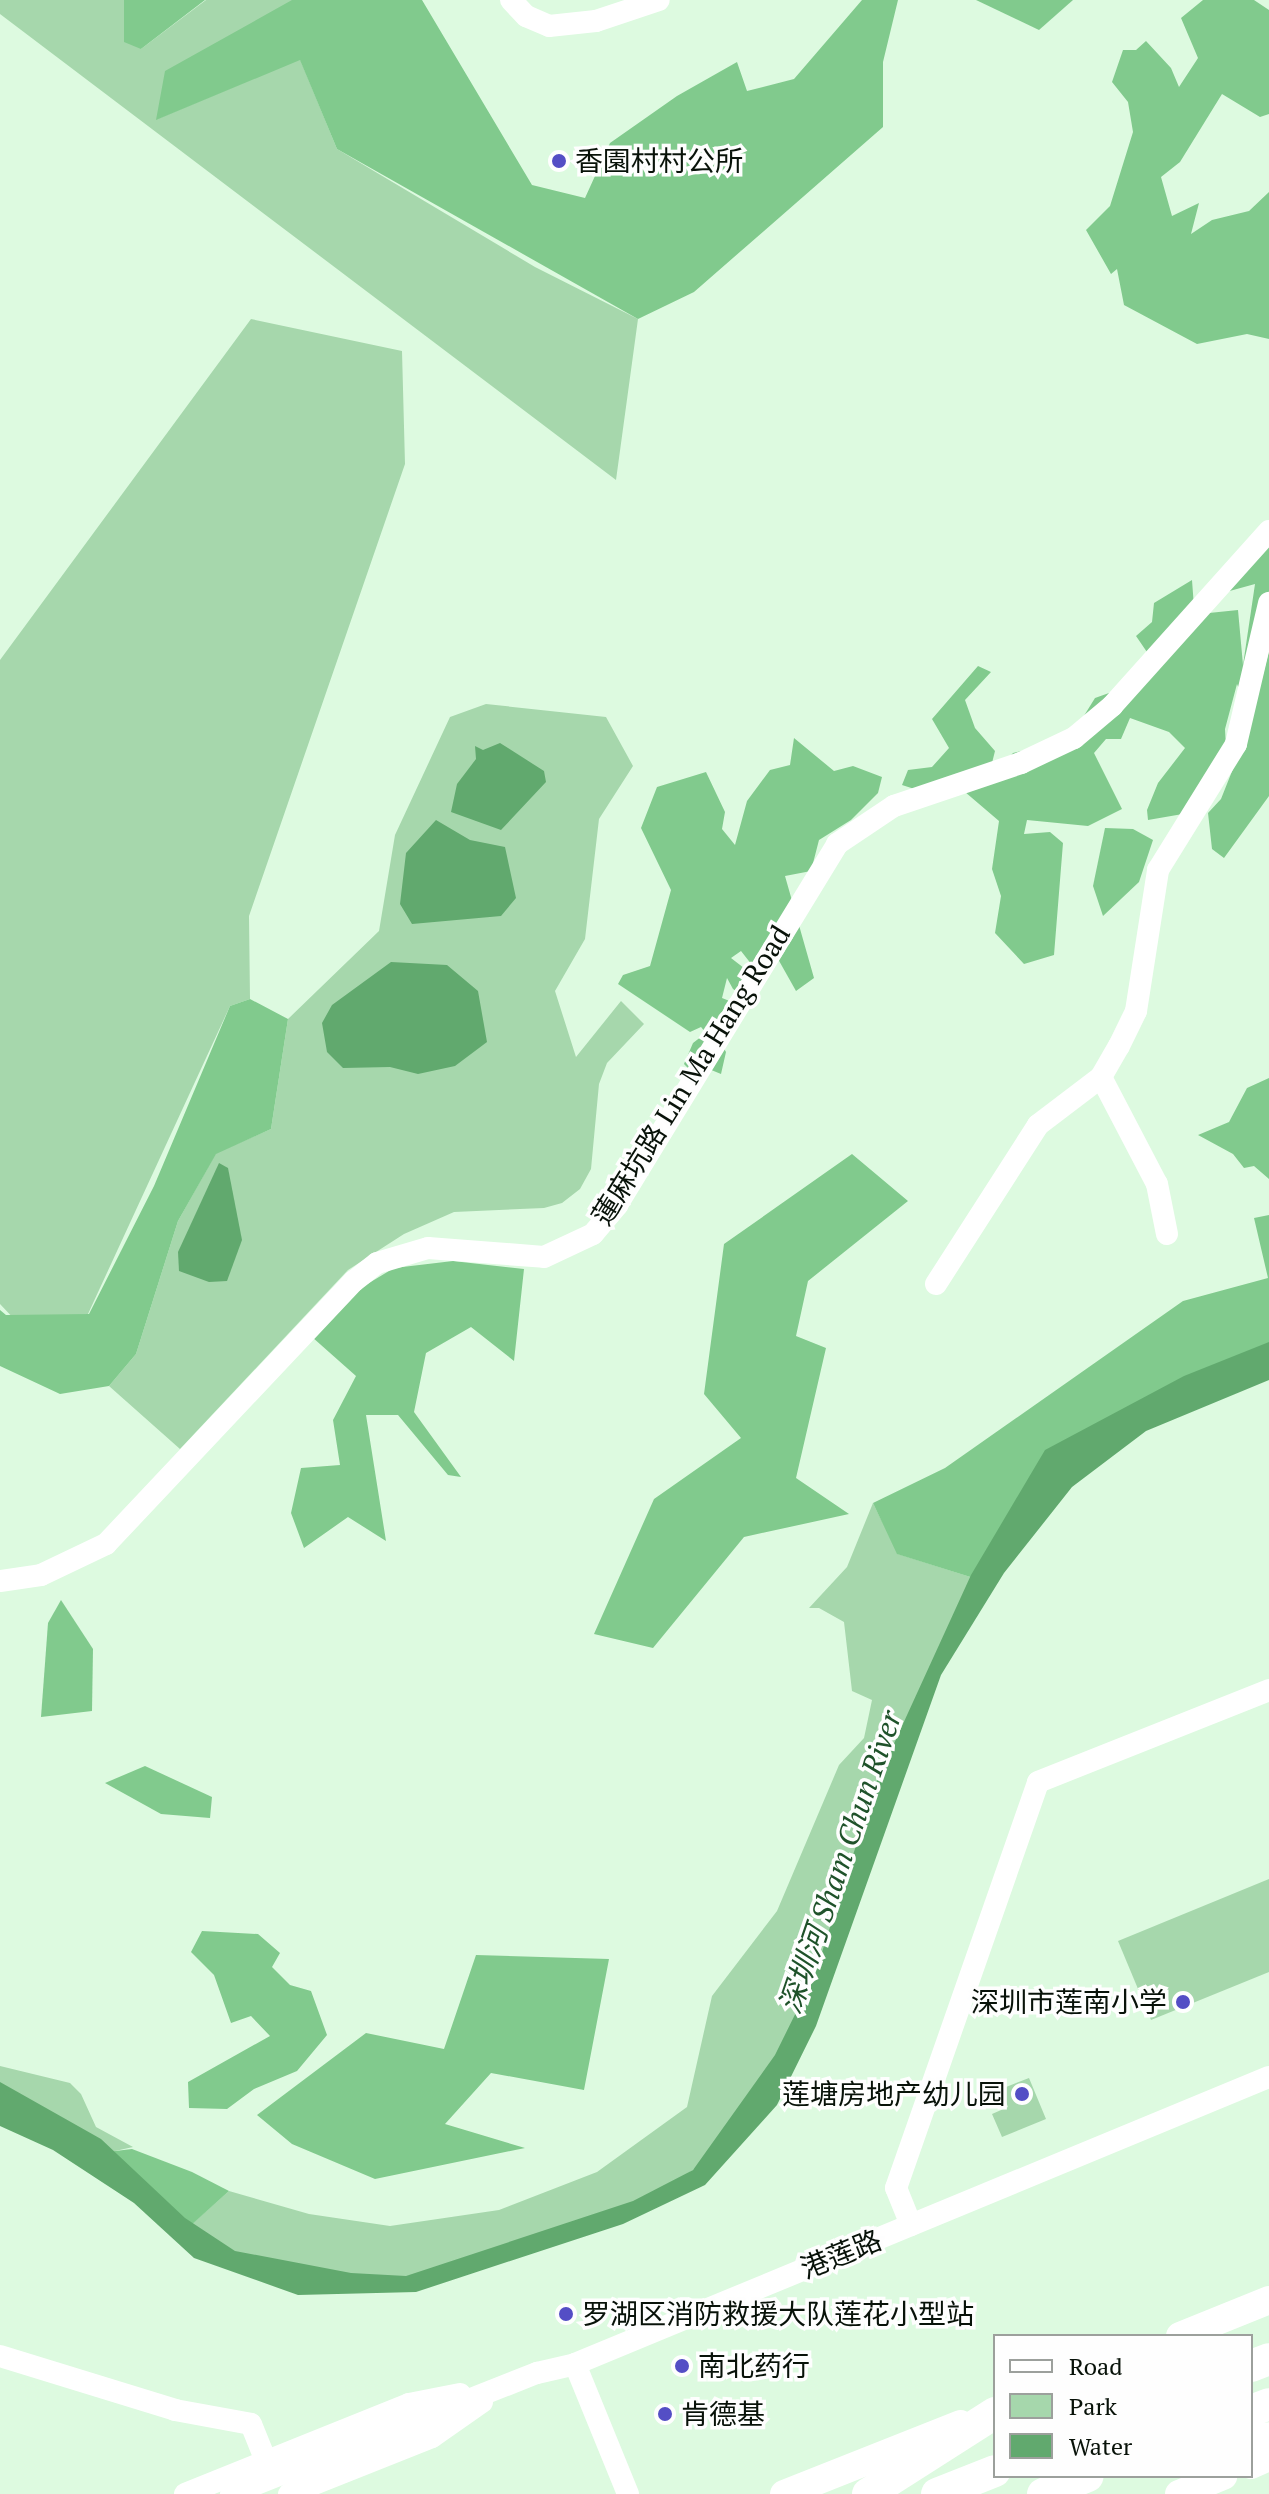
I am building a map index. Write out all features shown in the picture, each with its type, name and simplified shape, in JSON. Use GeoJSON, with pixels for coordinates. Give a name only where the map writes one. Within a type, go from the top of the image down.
{"type":"FeatureCollection","features":[{"type":"Feature","properties":{"kind":"highway"},"geometry":{"type":"LineString","coordinates":[[868,2494],[993,2413]]}},
{"type":"Feature","properties":{"kind":"highway"},"geometry":{"type":"LineString","coordinates":[[937,2494],[993,2472]]}},
{"type":"Feature","properties":{"kind":"highway"},"geometry":{"type":"LineString","coordinates":[[1043,2494],[1083,2478]]}},
{"type":"Feature","properties":{"kind":"main road"},"geometry":{"type":"LineString","coordinates":[[1185,2334],[1269,2300]]}},
{"type":"Feature","properties":{"kind":"main road"},"geometry":{"type":"LineString","coordinates":[[784,2494],[993,2413]]}},
{"type":"Feature","properties":{"kind":"main road"},"geometry":{"type":"LineString","coordinates":[[1179,2494],[1218,2478]]}},
{"type":"Feature","properties":{"kind":"street"},"geometry":{"type":"LineString","coordinates":[[511,0],[526,16],[549,26],[596,21],[659,0]]}},
{"type":"Feature","properties":{"kind":"street","name":"蓮麻坑路 Lin Ma Hang Road"},"geometry":{"type":"LineString","coordinates":[[0,1581],[41,1575],[106,1544],[354,1281],[377,1263],[428,1248],[544,1257],[593,1234],[617,1205],[837,844],[882,811],[1030,760],[1082,732],[1269,531]]}},
{"type":"Feature","properties":{"kind":"street"},"geometry":{"type":"LineString","coordinates":[[936,1284],[1038,1125],[1101,1077],[1136,1011],[1158,870],[1236,744],[1269,603]]}},
{"type":"Feature","properties":{"kind":"street"},"geometry":{"type":"LineString","coordinates":[[1101,1077],[1157,1184],[1167,1234]]}},
{"type":"Feature","properties":{"kind":"street"},"geometry":{"type":"LineString","coordinates":[[911,2225],[896,2188],[1038,1782],[1269,1690]]}},
{"type":"Feature","properties":{"kind":"street","name":"港莲路"},"geometry":{"type":"LineString","coordinates":[[231,2494],[495,2389],[575,2364],[1269,2077]]}},
{"type":"Feature","properties":{"kind":"street"},"geometry":{"type":"LineString","coordinates":[[0,2356],[175,2410],[251,2424],[266,2461]]}},
{"type":"Feature","properties":{"kind":"street"},"geometry":{"type":"LineString","coordinates":[[575,2364],[628,2494]]}},
{"type":"Feature","properties":{"kind":"street"},"geometry":{"type":"LineString","coordinates":[[185,2494],[409,2404],[495,2389]]}},
{"type":"Feature","properties":{"kind":"street"},"geometry":{"type":"LineString","coordinates":[[289,2494],[432,2437],[495,2389]]}},
{"type":"Feature","properties":{"kind":"green space"},"geometry":{"type":"Polygon","coordinates":[[[0,0],[129,0],[141,49],[206,0],[298,0],[157,119],[300,59],[337,149],[535,267],[638,319],[616,480],[0,14],[0,0]]]}},
{"type":"Feature","properties":{"kind":"green space"},"geometry":{"type":"Polygon","coordinates":[[[251,319],[402,351],[405,464],[249,916],[250,999],[230,1006],[88,1314],[17,1322],[0,1304],[0,660],[251,319]]]}},
{"type":"Feature","properties":{"kind":"green space"},"geometry":{"type":"Polygon","coordinates":[[[486,704],[606,717],[633,766],[599,819],[585,939],[555,991],[576,1057],[621,1001],[644,1024],[607,1063],[599,1084],[591,1169],[580,1189],[562,1203],[544,1208],[454,1212],[404,1234],[348,1270],[180,1449],[109,1386],[136,1354],[178,1221],[216,1153],[271,1129],[288,1019],[379,931],[395,835],[450,717],[486,704]]]}},
{"type":"Feature","properties":{"kind":"green space"},"geometry":{"type":"Polygon","coordinates":[[[873,1503],[898,1554],[980,1580],[902,1742],[804,2034],[736,2141],[620,2219],[382,2283],[250,2267],[185,2230],[229,2191],[309,2214],[390,2226],[499,2210],[597,2172],[687,2107],[712,1996],[777,1911],[839,1765],[864,1738],[872,1700],[852,1691],[844,1622],[819,1608],[809,1608],[847,1567],[873,1503]]]}},
{"type":"Feature","properties":{"kind":"green space"},"geometry":{"type":"Polygon","coordinates":[[[1269,1879],[1269,1972],[1151,2020],[1118,1941],[1269,1879]]]}},
{"type":"Feature","properties":{"kind":"green space"},"geometry":{"type":"Polygon","coordinates":[[[0,2066],[70,2083],[81,2094],[96,2127],[133,2147],[97,2155],[0,2103],[0,2066]]]}},
{"type":"Feature","properties":{"kind":"green space"},"geometry":{"type":"Polygon","coordinates":[[[1029,2078],[1046,2119],[1002,2137],[992,2114],[1008,2107],[1001,2089],[1029,2078]]]}},
{"type":"Feature","properties":{"kind":"shaded area"},"geometry":{"type":"Polygon","coordinates":[[[124,0],[205,0],[141,49],[124,42],[124,0]]]}},
{"type":"Feature","properties":{"kind":"shaded area"},"geometry":{"type":"Polygon","coordinates":[[[292,0],[422,0],[532,185],[585,198],[610,143],[677,96],[737,62],[747,91],[794,79],[862,0],[898,0],[883,62],[883,127],[694,292],[638,319],[337,149],[300,60],[156,120],[165,71],[292,0]]]}},
{"type":"Feature","properties":{"kind":"shaded area"},"geometry":{"type":"Polygon","coordinates":[[[976,0],[1073,0],[1039,30],[976,0]]]}},
{"type":"Feature","properties":{"kind":"shaded area"},"geometry":{"type":"Polygon","coordinates":[[[1203,0],[1254,0],[1269,10],[1269,114],[1260,117],[1222,94],[1180,162],[1161,177],[1172,216],[1199,203],[1191,234],[1212,220],[1249,211],[1269,192],[1269,339],[1247,334],[1197,344],[1124,305],[1117,269],[1111,274],[1086,230],[1110,206],[1133,132],[1128,102],[1112,82],[1123,50],[1136,50],[1146,41],[1171,68],[1179,87],[1198,58],[1181,18],[1203,0]]]}},
{"type":"Feature","properties":{"kind":"shaded area"},"geometry":{"type":"Polygon","coordinates":[[[1269,545],[1269,633],[1241,694],[1237,684],[1225,729],[1227,767],[1200,811],[1148,820],[1147,810],[1158,783],[1185,748],[1169,732],[1130,718],[1121,739],[1106,739],[1094,753],[1122,809],[1088,826],[1027,820],[1024,834],[1050,832],[1063,843],[1054,955],[1024,964],[995,933],[1001,896],[992,869],[999,821],[958,786],[930,794],[902,785],[908,770],[932,767],[949,748],[932,719],[978,666],[991,672],[965,700],[975,728],[995,751],[987,783],[1013,753],[1069,740],[1095,698],[1123,688],[1149,655],[1136,636],[1152,622],[1154,603],[1192,580],[1194,607],[1209,613],[1238,610],[1243,665],[1255,584],[1226,592],[1269,545]]]}},
{"type":"Feature","properties":{"kind":"shaded area"},"geometry":{"type":"Polygon","coordinates":[[[1269,651],[1269,796],[1224,858],[1212,849],[1208,813],[1221,799],[1250,726],[1269,651]]]}},
{"type":"Feature","properties":{"kind":"shaded area"},"geometry":{"type":"Polygon","coordinates":[[[794,738],[834,771],[853,766],[882,777],[878,793],[851,820],[819,840],[811,871],[785,876],[814,978],[796,991],[778,959],[752,965],[741,951],[731,958],[762,982],[750,1000],[733,989],[727,978],[722,998],[742,1006],[717,1037],[726,1052],[721,1074],[704,1067],[697,1077],[684,1064],[693,1043],[706,1033],[701,1027],[690,1032],[618,984],[623,975],[650,966],[671,890],[641,828],[657,787],[706,772],[725,812],[722,829],[735,845],[747,801],[770,770],[790,765],[794,738]]]}},
{"type":"Feature","properties":{"kind":"shaded area"},"geometry":{"type":"Polygon","coordinates":[[[1105,828],[1133,829],[1153,840],[1139,882],[1103,916],[1093,886],[1105,828]]]}},
{"type":"Feature","properties":{"kind":"shaded area"},"geometry":{"type":"Polygon","coordinates":[[[250,999],[288,1019],[271,1129],[216,1154],[178,1221],[136,1354],[109,1386],[60,1394],[0,1366],[0,1310],[6,1315],[89,1314],[154,1186],[230,1006],[250,999]]]}},
{"type":"Feature","properties":{"kind":"shaded area"},"geometry":{"type":"Polygon","coordinates":[[[1269,1078],[1269,1179],[1254,1166],[1244,1168],[1233,1154],[1198,1135],[1229,1122],[1247,1088],[1269,1078]]]}},
{"type":"Feature","properties":{"kind":"shaded area"},"geometry":{"type":"Polygon","coordinates":[[[852,1154],[908,1201],[808,1281],[796,1336],[826,1348],[796,1478],[849,1514],[744,1537],[653,1648],[594,1634],[654,1499],[741,1438],[704,1394],[724,1244],[852,1154]]]}},
{"type":"Feature","properties":{"kind":"shaded area"},"geometry":{"type":"Polygon","coordinates":[[[1269,1215],[1269,1357],[1051,1466],[980,1580],[897,1554],[873,1503],[945,1468],[1183,1301],[1268,1278],[1254,1218],[1269,1215]]]}},
{"type":"Feature","properties":{"kind":"shaded area"},"geometry":{"type":"Polygon","coordinates":[[[453,1261],[524,1269],[514,1361],[471,1327],[426,1353],[414,1412],[461,1477],[448,1475],[398,1415],[366,1415],[386,1541],[348,1517],[304,1548],[291,1513],[301,1468],[340,1465],[333,1420],[356,1376],[312,1337],[359,1289],[394,1268],[453,1261]]]}},
{"type":"Feature","properties":{"kind":"shaded area"},"geometry":{"type":"Polygon","coordinates":[[[61,1600],[93,1649],[92,1711],[41,1717],[48,1623],[61,1600]]]}},
{"type":"Feature","properties":{"kind":"shaded area"},"geometry":{"type":"Polygon","coordinates":[[[145,1766],[212,1797],[210,1818],[161,1814],[105,1783],[145,1766]]]}},
{"type":"Feature","properties":{"kind":"shaded area"},"geometry":{"type":"Polygon","coordinates":[[[202,1931],[258,1934],[280,1953],[272,1967],[290,1985],[311,1991],[327,2035],[297,2071],[254,2089],[227,2109],[189,2108],[188,2082],[270,2036],[251,2016],[231,2023],[214,1975],[191,1952],[202,1931]]]}},
{"type":"Feature","properties":{"kind":"shaded area"},"geometry":{"type":"Polygon","coordinates":[[[476,1955],[609,1959],[584,2090],[491,2073],[445,2124],[525,2148],[375,2179],[292,2144],[257,2115],[366,2033],[444,2049],[476,1955]]]}},
{"type":"Feature","properties":{"kind":"shaded area"},"geometry":{"type":"Polygon","coordinates":[[[132,2149],[192,2172],[229,2191],[189,2227],[107,2152],[132,2149]]]}},
{"type":"Feature","properties":{"kind":"water"},"geometry":{"type":"Polygon","coordinates":[[[500,743],[544,771],[546,782],[501,830],[451,812],[457,784],[476,759],[475,746],[483,750],[500,743]]]}},
{"type":"Feature","properties":{"kind":"water"},"geometry":{"type":"Polygon","coordinates":[[[436,820],[470,840],[505,847],[516,898],[501,916],[412,924],[400,904],[406,853],[436,820]]]}},
{"type":"Feature","properties":{"kind":"water"},"geometry":{"type":"Polygon","coordinates":[[[391,962],[447,965],[478,991],[487,1042],[455,1066],[418,1074],[390,1067],[343,1068],[327,1052],[322,1023],[332,1005],[391,962]]]}},
{"type":"Feature","properties":{"kind":"water"},"geometry":{"type":"Polygon","coordinates":[[[219,1163],[228,1168],[242,1240],[227,1281],[209,1282],[179,1271],[178,1252],[219,1163]]]}},
{"type":"Feature","properties":{"kind":"water"},"geometry":{"type":"Polygon","coordinates":[[[1269,1342],[1269,1380],[1146,1431],[1072,1487],[1004,1573],[941,1675],[816,2026],[777,2105],[705,2185],[623,2224],[416,2292],[298,2295],[194,2258],[134,2203],[53,2150],[0,2126],[0,2082],[101,2139],[185,2218],[235,2251],[351,2273],[406,2276],[633,2201],[693,2170],[775,2055],[815,1974],[876,1783],[971,1575],[1045,1450],[1184,1376],[1269,1342]]]}},
{"type":"Feature","properties":{"kind":"place","name":"香園村村公所"},"geometry":{"type":"Point","coordinates":[559,161]}},
{"type":"Feature","properties":{"kind":"place","name":"深圳市莲南小学"},"geometry":{"type":"Point","coordinates":[1183,2002]}},
{"type":"Feature","properties":{"kind":"place","name":"莲塘房地产幼儿园"},"geometry":{"type":"Point","coordinates":[1022,2094]}},
{"type":"Feature","properties":{"kind":"place","name":"罗湖区消防救援大队莲花小型站"},"geometry":{"type":"Point","coordinates":[566,2314]}},
{"type":"Feature","properties":{"kind":"place","name":"南北药行"},"geometry":{"type":"Point","coordinates":[682,2366]}},
{"type":"Feature","properties":{"kind":"place","name":"肯德基"},"geometry":{"type":"Point","coordinates":[665,2414]}},
{"type":"Feature","properties":{"kind":"water label","name":"深圳河 Sham Chun River"},"geometry":{"type":"Point","coordinates":[840,1862]}}]}
